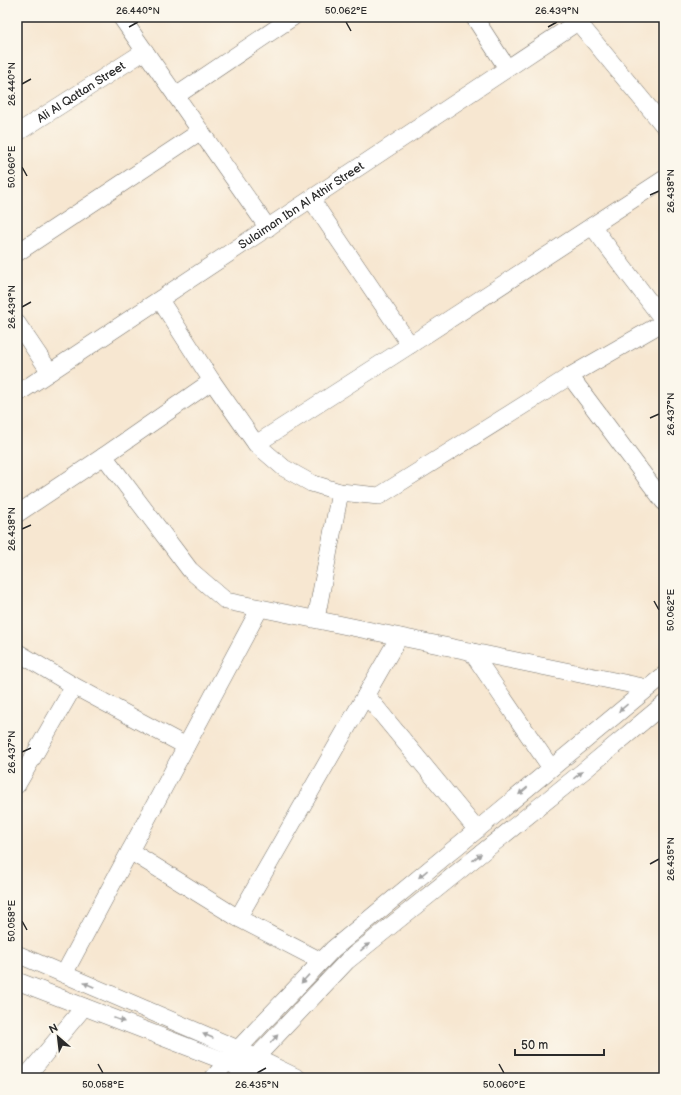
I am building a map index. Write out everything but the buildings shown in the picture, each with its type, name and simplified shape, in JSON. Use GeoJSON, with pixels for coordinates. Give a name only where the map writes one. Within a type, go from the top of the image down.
{"type":"FeatureCollection","features":[{"type":"Feature","properties":{"kind":"street"},"geometry":{"type":"LineString","coordinates":[[121,17],[268,228]]}},
{"type":"Feature","properties":{"kind":"street"},"geometry":{"type":"LineString","coordinates":[[176,96],[293,17]]}},
{"type":"Feature","properties":{"kind":"street"},"geometry":{"type":"LineString","coordinates":[[474,17],[508,68]]}},
{"type":"Feature","properties":{"kind":"street"},"geometry":{"type":"LineString","coordinates":[[581,19],[664,126]]}},
{"type":"Feature","properties":{"kind":"street","name":"Sulaiman Ibn Al Athir Street"},"geometry":{"type":"LineString","coordinates":[[17,394],[581,19]]}},
{"type":"Feature","properties":{"kind":"street","name":"Ali Al Qattan Street"},"geometry":{"type":"LineString","coordinates":[[17,133],[145,51]]}},
{"type":"Feature","properties":{"kind":"street"},"geometry":{"type":"LineString","coordinates":[[17,253],[201,131]]}},
{"type":"Feature","properties":{"kind":"street"},"geometry":{"type":"LineString","coordinates":[[256,444],[664,179]]}},
{"type":"Feature","properties":{"kind":"street"},"geometry":{"type":"LineString","coordinates":[[311,199],[410,345]]}},
{"type":"Feature","properties":{"kind":"street"},"geometry":{"type":"LineString","coordinates":[[160,300],[212,381],[256,444],[284,468],[311,483],[340,492],[379,496],[570,376],[664,321],[592,226]]}},
{"type":"Feature","properties":{"kind":"street"},"geometry":{"type":"LineString","coordinates":[[17,323],[50,372]]}},
{"type":"Feature","properties":{"kind":"street"},"geometry":{"type":"LineString","coordinates":[[570,376],[664,502]]}},
{"type":"Feature","properties":{"kind":"street"},"geometry":{"type":"LineString","coordinates":[[17,514],[212,381]]}},
{"type":"Feature","properties":{"kind":"street"},"geometry":{"type":"LineString","coordinates":[[104,456],[190,570],[226,601],[648,688]]}},
{"type":"Feature","properties":{"kind":"street"},"geometry":{"type":"LineString","coordinates":[[316,619],[340,492]]}},
{"type":"Feature","properties":{"kind":"street"},"geometry":{"type":"LineString","coordinates":[[64,974],[260,608]]}},
{"type":"Feature","properties":{"kind":"street"},"geometry":{"type":"LineString","coordinates":[[238,918],[400,637]]}},
{"type":"Feature","properties":{"kind":"street"},"geometry":{"type":"LineString","coordinates":[[471,651],[551,768]]}},
{"type":"Feature","properties":{"kind":"street"},"geometry":{"type":"LineString","coordinates":[[17,652],[74,686],[186,746]]}},
{"type":"Feature","properties":{"kind":"street"},"geometry":{"type":"LineString","coordinates":[[213,1078],[238,1049],[333,949],[664,675]]}},
{"type":"Feature","properties":{"kind":"street"},"geometry":{"type":"LineString","coordinates":[[17,785],[74,686]]}},
{"type":"Feature","properties":{"kind":"street"},"geometry":{"type":"LineString","coordinates":[[366,695],[477,830]]}},
{"type":"Feature","properties":{"kind":"street"},"geometry":{"type":"LineString","coordinates":[[241,1074],[347,961],[586,769],[664,704]]}},
{"type":"Feature","properties":{"kind":"street"},"geometry":{"type":"LineString","coordinates":[[130,851],[238,918],[321,961]]}},
{"type":"Feature","properties":{"kind":"street"},"geometry":{"type":"LineString","coordinates":[[17,954],[257,1057],[298,1078]]}},
{"type":"Feature","properties":{"kind":"street"},"geometry":{"type":"LineString","coordinates":[[17,982],[227,1062],[241,1074],[260,1078]]}},
{"type":"Feature","properties":{"kind":"street"},"geometry":{"type":"LineString","coordinates":[[25,1078],[84,1007]]}}]}
